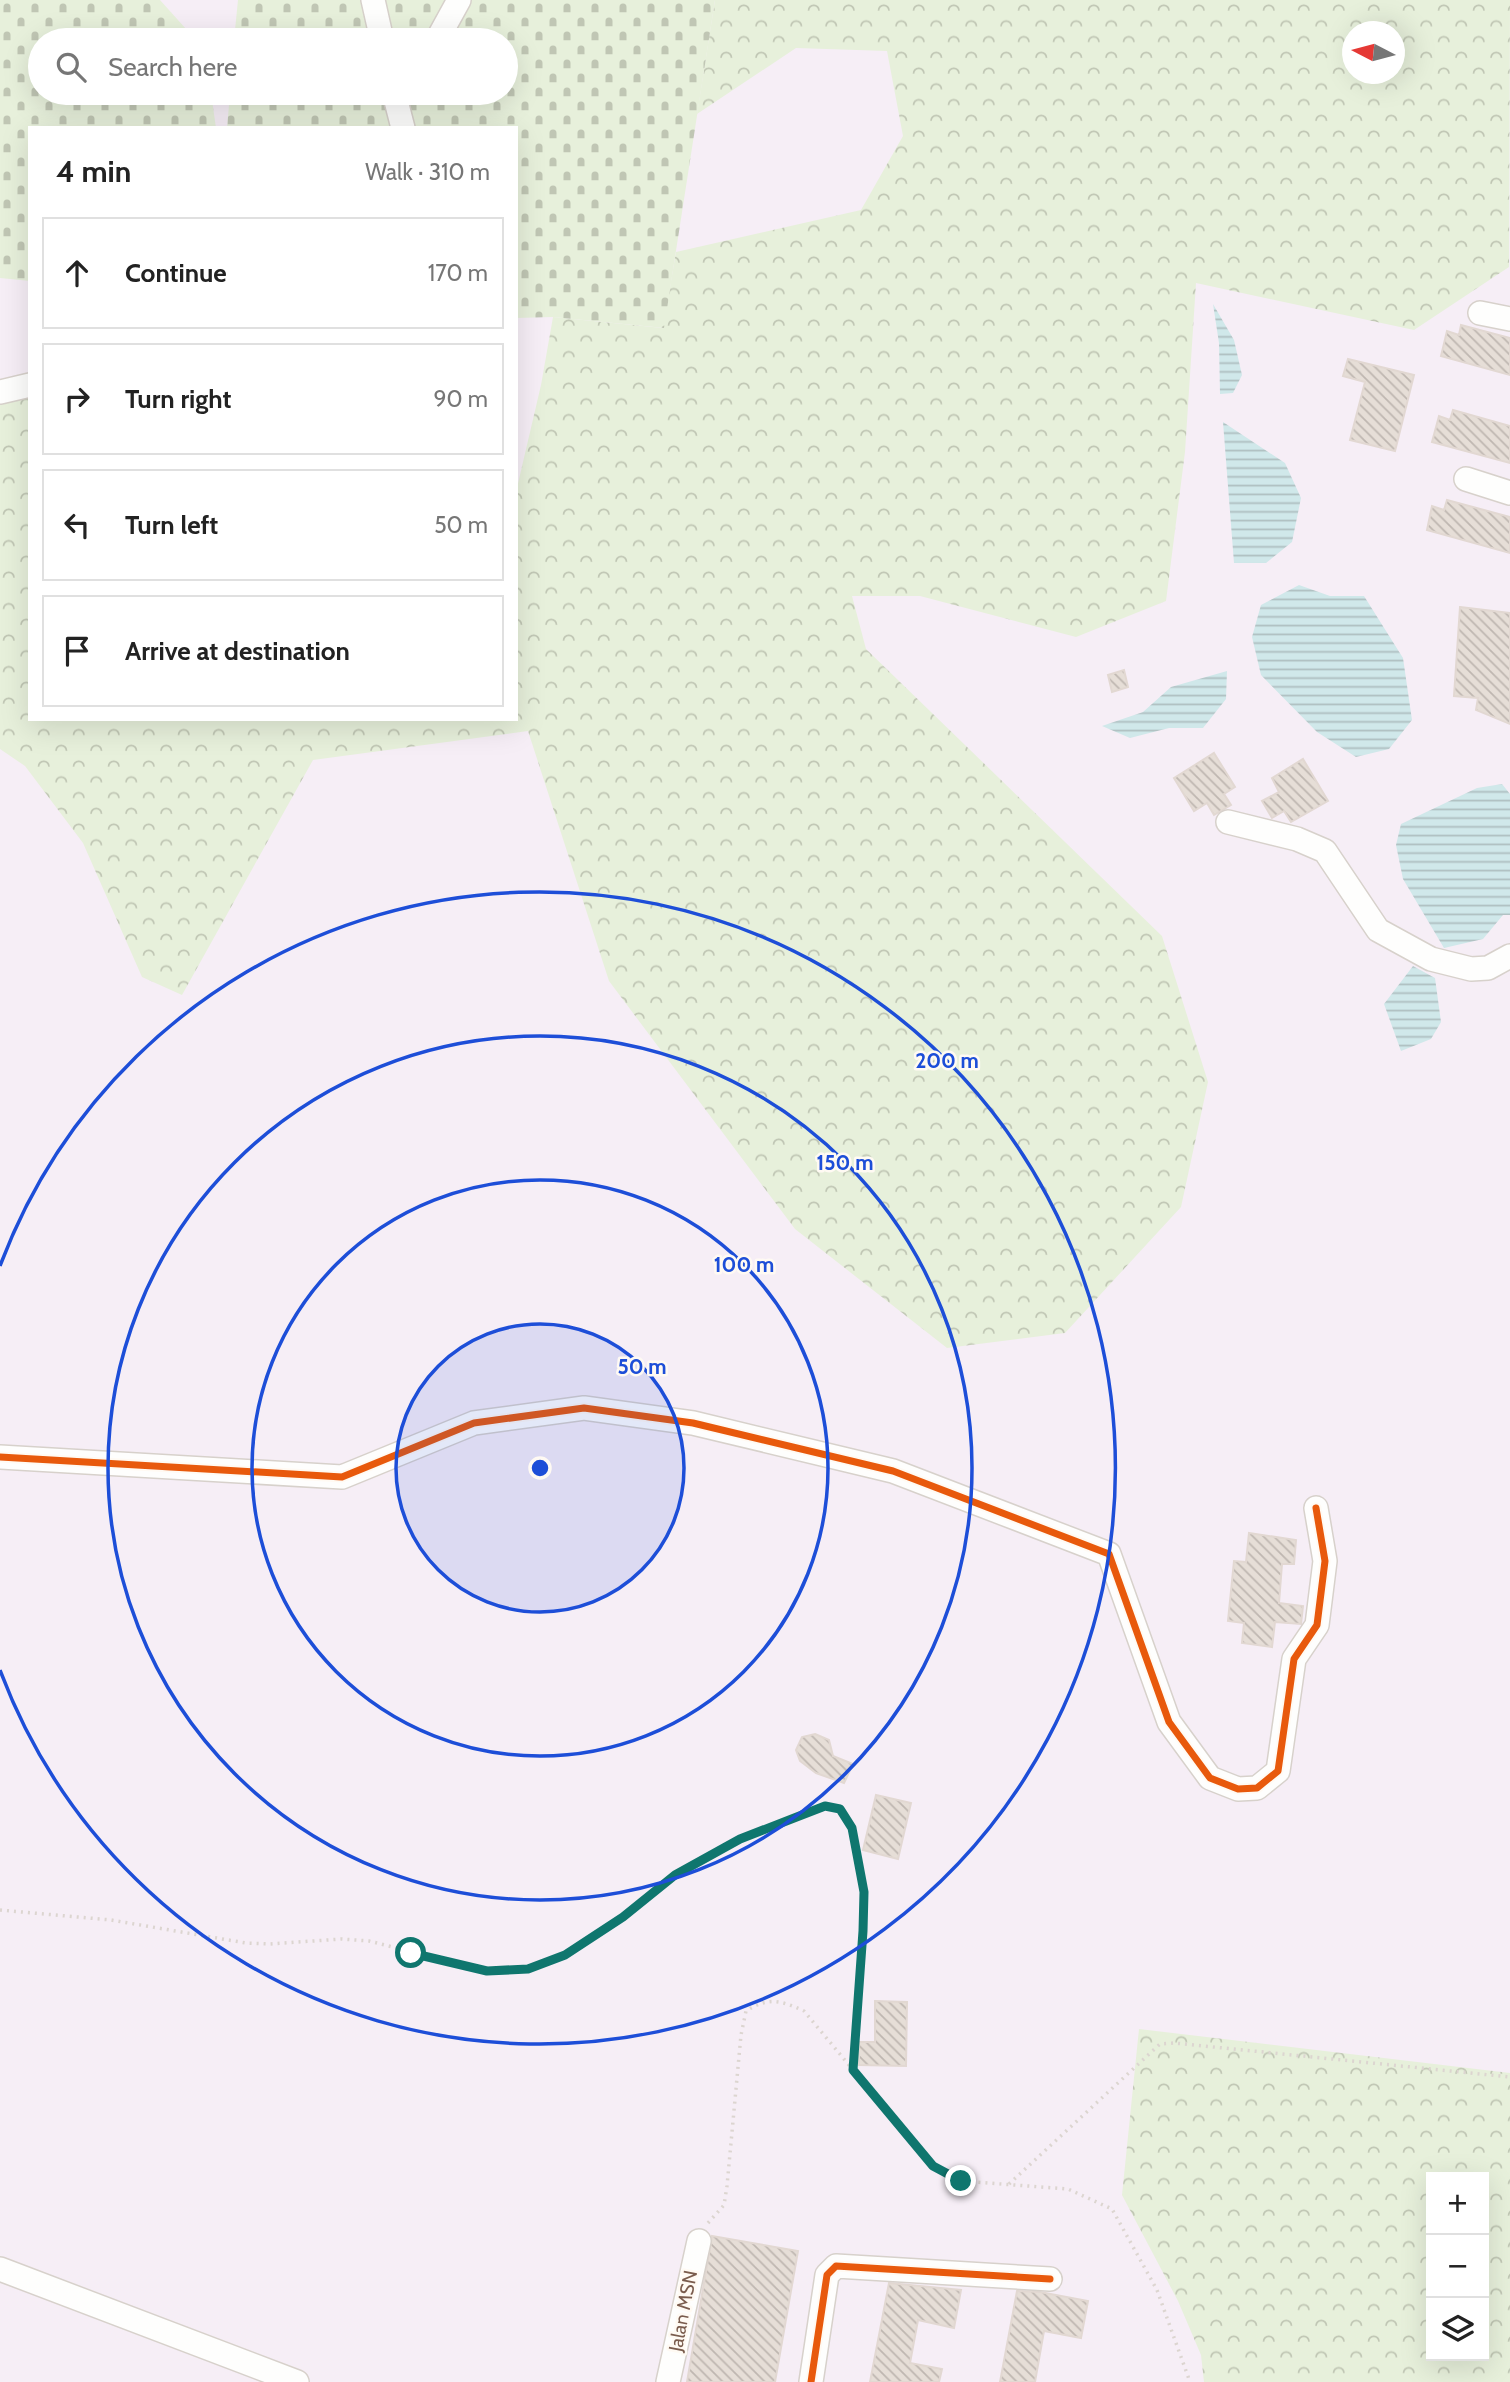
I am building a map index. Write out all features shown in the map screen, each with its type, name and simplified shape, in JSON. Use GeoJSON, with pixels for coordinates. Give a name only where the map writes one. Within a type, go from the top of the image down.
{"type":"FeatureCollection","features":[{"type":"Feature","properties":{"kind":"street"},"geometry":{"type":"LineString","coordinates":[[373,0],[379,28]]}},
{"type":"Feature","properties":{"kind":"street"},"geometry":{"type":"LineString","coordinates":[[444,28],[458,0]]}},
{"type":"Feature","properties":{"kind":"street"},"geometry":{"type":"LineString","coordinates":[[1480,313],[1510,319]]}},
{"type":"Feature","properties":{"kind":"street"},"geometry":{"type":"LineString","coordinates":[[0,392],[28,385]]}},
{"type":"Feature","properties":{"kind":"street"},"geometry":{"type":"LineString","coordinates":[[1465,480],[1510,493]]}},
{"type":"Feature","properties":{"kind":"street"},"geometry":{"type":"LineString","coordinates":[[1228,822],[1297,839],[1325,851],[1378,930],[1431,959],[1471,969],[1488,968],[1510,956]]}},
{"type":"Feature","properties":{"kind":"street"},"geometry":{"type":"LineString","coordinates":[[0,1457],[342,1477],[474,1423],[584,1408],[693,1423],[892,1471],[1109,1554],[1169,1723],[1210,1778],[1238,1789],[1256,1788],[1278,1771],[1294,1659],[1317,1625],[1325,1561],[1316,1508]]}},
{"type":"Feature","properties":{"kind":"street","name":"Jalan MSN"},"geometry":{"type":"LineString","coordinates":[[668,2382],[699,2241]]}},
{"type":"Feature","properties":{"kind":"street"},"geometry":{"type":"LineString","coordinates":[[811,2382],[827,2275],[836,2266],[1050,2279]]}},
{"type":"Feature","properties":{"kind":"street"},"geometry":{"type":"LineString","coordinates":[[0,2269],[297,2382]]}},
{"type":"Feature","properties":{"kind":"path"},"geometry":{"type":"LineString","coordinates":[[0,1910],[111,1920],[246,1943],[342,1939],[369,1941],[487,1971],[528,1969],[565,1955],[623,1917],[675,1875],[740,1839],[825,1806],[840,1809],[852,1828],[864,1892],[853,2070]]}},
{"type":"Feature","properties":{"kind":"path"},"geometry":{"type":"LineString","coordinates":[[699,2241],[706,2225],[724,2204],[746,2011],[761,2002],[787,2003],[804,2011],[933,2166],[961,2181],[1068,2189],[1112,2209],[1157,2290],[1190,2382]]}},
{"type":"Feature","properties":{"kind":"path"},"geometry":{"type":"LineString","coordinates":[[1009,2185],[1160,2044],[1174,2043],[1510,2077]]}},
{"type":"Feature","properties":{"kind":"shaded area"},"geometry":{"type":"Polygon","coordinates":[[[0,0],[1510,0],[1510,2382],[0,2382],[0,0]]]}},
{"type":"Feature","properties":{"kind":"green space"},"geometry":{"type":"Polygon","coordinates":[[[0,0],[160,0],[185,28],[28,28],[28,105],[213,105],[216,126],[28,126],[28,281],[0,278],[0,0]]]}},
{"type":"Feature","properties":{"kind":"green space"},"geometry":{"type":"Polygon","coordinates":[[[238,0],[715,0],[664,328],[553,317],[518,318],[518,126],[227,126],[229,105],[518,105],[518,28],[235,28],[238,0]]]}},
{"type":"Feature","properties":{"kind":"green space"},"geometry":{"type":"Polygon","coordinates":[[[715,0],[1510,0],[1509,267],[1414,330],[1196,283],[1185,452],[1166,601],[1076,637],[920,596],[852,596],[866,649],[1162,936],[1208,1082],[1181,1207],[1065,1333],[947,1348],[795,1229],[609,981],[528,731],[313,760],[182,995],[142,977],[83,843],[25,766],[0,749],[0,401],[28,394],[28,721],[518,721],[518,483],[541,385],[553,317],[663,328],[676,252],[861,210],[903,136],[887,51],[796,48],[697,114],[715,0]]]}},
{"type":"Feature","properties":{"kind":"green space"},"geometry":{"type":"Polygon","coordinates":[[[1139,2029],[1510,2073],[1510,2382],[1204,2382],[1201,2355],[1178,2301],[1122,2195],[1139,2029]]]}},
{"type":"Feature","properties":{"kind":"water"},"geometry":{"type":"Polygon","coordinates":[[[1213,304],[1234,340],[1242,375],[1233,393],[1220,394],[1219,343],[1213,304]]]}},
{"type":"Feature","properties":{"kind":"water"},"geometry":{"type":"Polygon","coordinates":[[[1223,422],[1285,463],[1301,498],[1292,542],[1266,563],[1234,563],[1223,422]]]}},
{"type":"Feature","properties":{"kind":"water"},"geometry":{"type":"Polygon","coordinates":[[[1299,585],[1330,596],[1364,596],[1403,658],[1412,720],[1389,749],[1356,757],[1317,732],[1261,675],[1252,637],[1261,605],[1299,585]]]}},
{"type":"Feature","properties":{"kind":"water"},"geometry":{"type":"Polygon","coordinates":[[[1227,671],[1226,699],[1203,728],[1169,728],[1130,738],[1102,726],[1143,712],[1171,687],[1227,671]]]}},
{"type":"Feature","properties":{"kind":"water"},"geometry":{"type":"Polygon","coordinates":[[[1502,784],[1510,794],[1510,915],[1503,915],[1483,939],[1444,948],[1403,879],[1396,845],[1401,824],[1477,788],[1502,784]]]}},
{"type":"Feature","properties":{"kind":"water"},"geometry":{"type":"Polygon","coordinates":[[[1413,966],[1435,978],[1441,1022],[1431,1039],[1401,1051],[1384,1004],[1413,966]]]}},
{"type":"Feature","properties":{"kind":"building"},"geometry":{"type":"Polygon","coordinates":[[[1461,325],[1510,338],[1510,375],[1441,356],[1447,331],[1459,335],[1461,325]]]}},
{"type":"Feature","properties":{"kind":"building"},"geometry":{"type":"Polygon","coordinates":[[[1348,359],[1414,375],[1395,451],[1350,440],[1365,382],[1343,376],[1348,359]]]}},
{"type":"Feature","properties":{"kind":"building"},"geometry":{"type":"Polygon","coordinates":[[[1453,410],[1510,426],[1510,463],[1432,442],[1439,416],[1450,420],[1453,410]]]}},
{"type":"Feature","properties":{"kind":"building"},"geometry":{"type":"Polygon","coordinates":[[[1447,500],[1510,517],[1510,553],[1427,530],[1432,506],[1444,510],[1447,500]]]}},
{"type":"Feature","properties":{"kind":"building"},"geometry":{"type":"Polygon","coordinates":[[[1460,607],[1510,613],[1510,724],[1476,710],[1478,698],[1454,696],[1460,607]]]}},
{"type":"Feature","properties":{"kind":"building"},"geometry":{"type":"Polygon","coordinates":[[[1124,670],[1128,687],[1112,692],[1108,675],[1124,670]]]}},
{"type":"Feature","properties":{"kind":"building"},"geometry":{"type":"Polygon","coordinates":[[[1214,753],[1235,787],[1224,794],[1231,805],[1214,815],[1207,803],[1194,811],[1174,778],[1214,753]]]}},
{"type":"Feature","properties":{"kind":"building"},"geometry":{"type":"Polygon","coordinates":[[[1303,759],[1328,801],[1291,822],[1284,811],[1272,818],[1262,801],[1279,792],[1272,778],[1303,759]]]}},
{"type":"Feature","properties":{"kind":"building"},"geometry":{"type":"Polygon","coordinates":[[[1249,1533],[1296,1540],[1294,1564],[1282,1564],[1279,1603],[1303,1606],[1301,1624],[1275,1622],[1272,1647],[1242,1643],[1244,1623],[1228,1621],[1234,1561],[1246,1562],[1249,1533]]]}},
{"type":"Feature","properties":{"kind":"building"},"geometry":{"type":"Polygon","coordinates":[[[815,1734],[829,1740],[833,1756],[853,1764],[844,1783],[816,1773],[800,1761],[796,1750],[802,1737],[815,1734]]]}},
{"type":"Feature","properties":{"kind":"building"},"geometry":{"type":"Polygon","coordinates":[[[876,1795],[911,1803],[898,1859],[863,1850],[876,1795]]]}},
{"type":"Feature","properties":{"kind":"building"},"geometry":{"type":"Polygon","coordinates":[[[875,2001],[907,2002],[906,2066],[859,2065],[859,2042],[875,2042],[875,2001]]]}},
{"type":"Feature","properties":{"kind":"building"},"geometry":{"type":"Polygon","coordinates":[[[712,2236],[798,2251],[775,2382],[687,2382],[712,2236]]]}},
{"type":"Feature","properties":{"kind":"building"},"geometry":{"type":"Polygon","coordinates":[[[889,2283],[961,2290],[954,2328],[918,2320],[910,2363],[942,2369],[939,2382],[870,2382],[889,2283]]]}},
{"type":"Feature","properties":{"kind":"building"},"geometry":{"type":"Polygon","coordinates":[[[1017,2291],[1040,2292],[1088,2301],[1081,2338],[1044,2331],[1035,2382],[1000,2382],[1017,2291]]]}},
{"type":"Feature","properties":{"kind":"cycle path"},"geometry":{"type":"LineString","coordinates":[[0,1457],[342,1477],[474,1423],[584,1408],[693,1423],[893,1471],[1109,1554],[1169,1722],[1210,1778],[1238,1789],[1257,1788],[1278,1771],[1294,1659],[1317,1625],[1325,1561],[1316,1508]]}},
{"type":"Feature","properties":{"kind":"cycle path"},"geometry":{"type":"LineString","coordinates":[[811,2382],[827,2275],[836,2266],[1050,2279]]}},
{"type":"Feature","properties":{"kind":"route"},"geometry":{"type":"LineString","coordinates":[[411,1953],[487,1971],[528,1969],[565,1955],[623,1917],[675,1875],[740,1839],[825,1806],[840,1809],[852,1828],[864,1892],[853,2070],[933,2166],[961,2181]]}}]}
